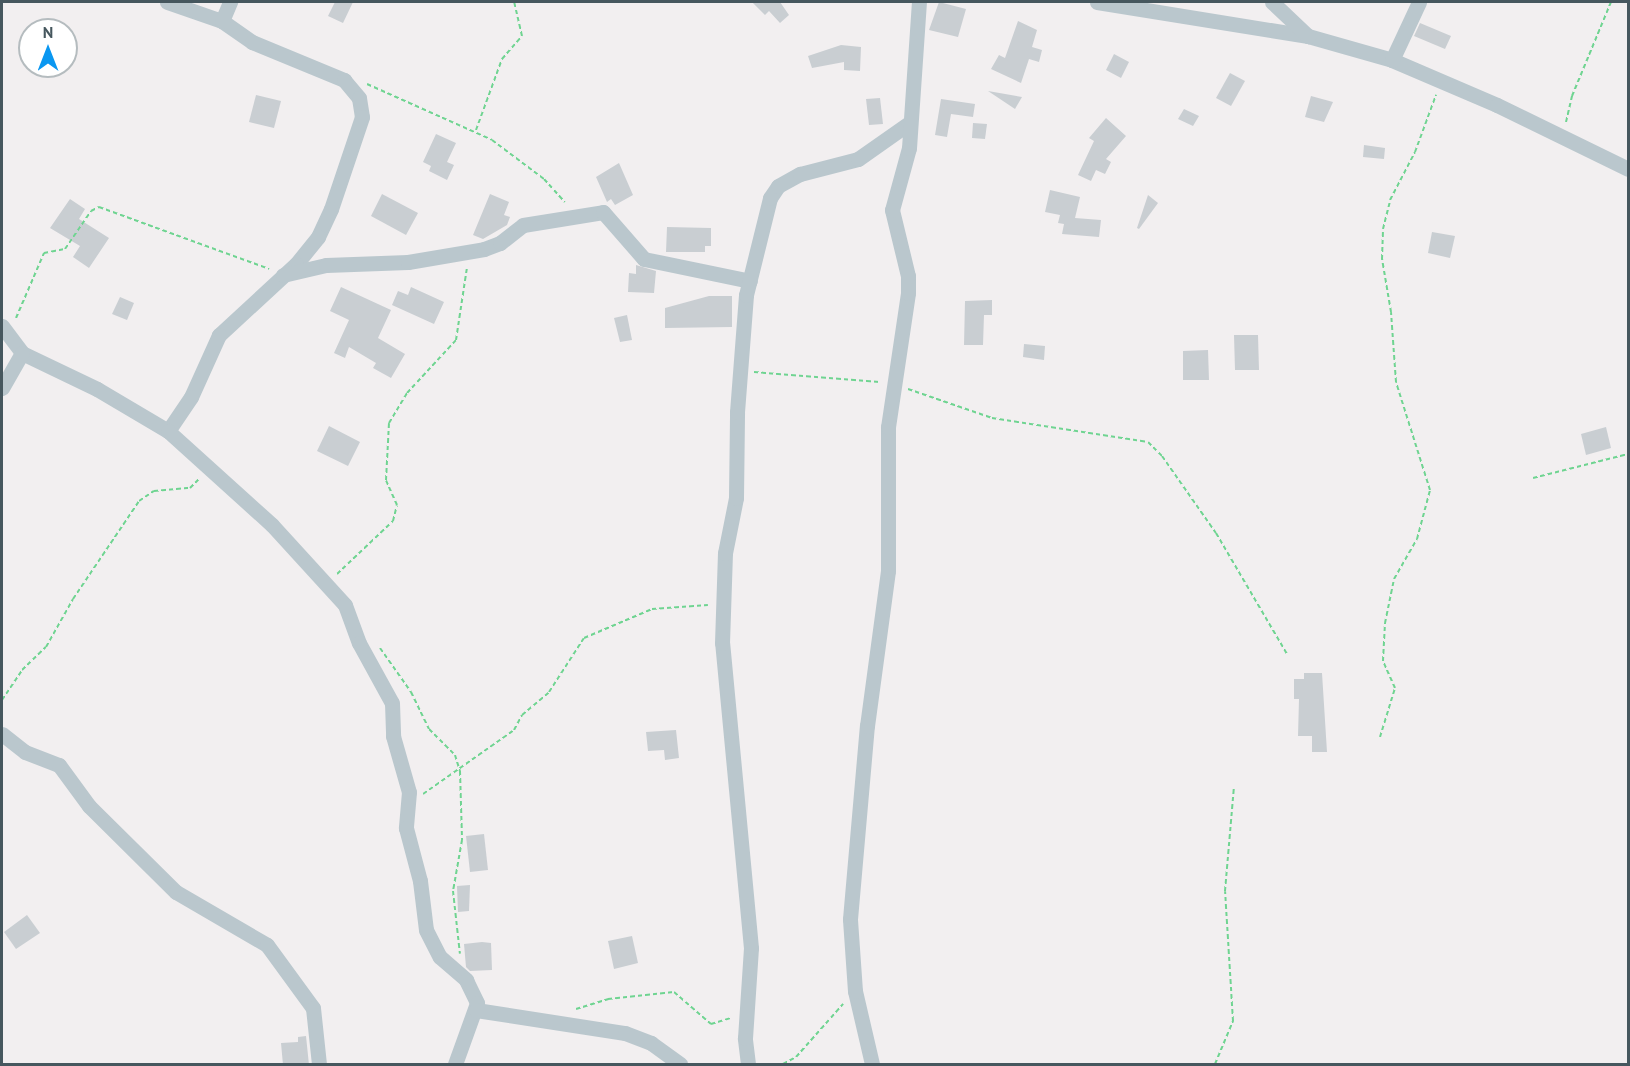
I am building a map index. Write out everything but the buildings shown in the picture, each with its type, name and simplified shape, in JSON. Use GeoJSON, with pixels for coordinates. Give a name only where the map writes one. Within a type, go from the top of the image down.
{"type":"FeatureCollection","features":[{"type":"Feature","properties":{"kind":"street"},"geometry":{"type":"LineString","coordinates":[[167,2],[222,21],[252,42],[352,86],[362,117],[331,209],[318,237],[283,275],[219,336],[191,397],[168,431]]}},
{"type":"Feature","properties":{"kind":"street"},"geometry":{"type":"LineString","coordinates":[[222,21],[230,2]]}},
{"type":"Feature","properties":{"kind":"street"},"geometry":{"type":"LineString","coordinates":[[872,1065],[855,991],[850,919],[867,726],[885,602],[888,427],[908,276],[892,210],[908,158],[919,2]]}},
{"type":"Feature","properties":{"kind":"street"},"geometry":{"type":"LineString","coordinates":[[1096,2],[1308,36],[1392,60],[1497,105],[1565,141],[1629,169]]}},
{"type":"Feature","properties":{"kind":"street"},"geometry":{"type":"LineString","coordinates":[[1272,2],[1308,36]]}},
{"type":"Feature","properties":{"kind":"street"},"geometry":{"type":"LineString","coordinates":[[1392,60],[1419,2]]}},
{"type":"Feature","properties":{"kind":"street"},"geometry":{"type":"LineString","coordinates":[[748,1065],[745,1038],[751,948],[722,643],[725,553],[736,498],[739,372],[750,281],[770,198],[778,186],[800,174],[858,159],[909,123]]}},
{"type":"Feature","properties":{"kind":"street"},"geometry":{"type":"LineString","coordinates":[[283,275],[327,265],[408,262],[494,246],[523,225],[581,214],[605,213],[644,259],[750,281]]}},
{"type":"Feature","properties":{"kind":"street"},"geometry":{"type":"LineString","coordinates":[[4,330],[22,353],[97,389],[168,431],[272,525],[328,582],[345,605],[359,643],[391,699],[393,736],[409,798],[406,828],[420,881],[426,930],[440,957],[471,987],[476,1010],[454,1065]]}},
{"type":"Feature","properties":{"kind":"street"},"geometry":{"type":"LineString","coordinates":[[2,388],[22,353]]}},
{"type":"Feature","properties":{"kind":"street"},"geometry":{"type":"LineString","coordinates":[[2,734],[25,752],[59,765],[89,806],[176,892],[267,945],[313,1008],[319,1065]]}},
{"type":"Feature","properties":{"kind":"street"},"geometry":{"type":"LineString","coordinates":[[476,1010],[555,1020],[640,1038],[680,1065]]}},
{"type":"Feature","properties":{"kind":"path"},"geometry":{"type":"LineString","coordinates":[[476,130],[502,59],[522,36],[514,2]]}},
{"type":"Feature","properties":{"kind":"path"},"geometry":{"type":"LineString","coordinates":[[1565,141],[1572,96],[1611,2]]}},
{"type":"Feature","properties":{"kind":"path"},"geometry":{"type":"LineString","coordinates":[[1380,737],[1395,688],[1382,654],[1394,579],[1417,538],[1430,490],[1396,382],[1391,312],[1382,259],[1383,229],[1390,200],[1415,152],[1441,81]]}},
{"type":"Feature","properties":{"kind":"path"},"geometry":{"type":"LineString","coordinates":[[352,86],[370,85],[476,130],[544,179],[581,214]]}},
{"type":"Feature","properties":{"kind":"path"},"geometry":{"type":"LineString","coordinates":[[4,330],[44,253],[65,249],[91,211],[99,207],[283,275]]}},
{"type":"Feature","properties":{"kind":"path"},"geometry":{"type":"LineString","coordinates":[[328,582],[393,521],[397,505],[386,480],[389,423],[407,393],[456,340],[467,251]]}},
{"type":"Feature","properties":{"kind":"path"},"geometry":{"type":"LineString","coordinates":[[739,372],[895,382],[992,418],[1148,442],[1162,456],[1216,533],[1287,654]]}},
{"type":"Feature","properties":{"kind":"path"},"geometry":{"type":"LineString","coordinates":[[1533,478],[1629,454]]}},
{"type":"Feature","properties":{"kind":"path"},"geometry":{"type":"LineString","coordinates":[[2,700],[22,670],[46,647],[73,599],[139,501],[154,491],[194,487],[202,464]]}},
{"type":"Feature","properties":{"kind":"path"},"geometry":{"type":"LineString","coordinates":[[409,798],[427,793],[460,771],[486,747],[514,730],[522,715],[549,692],[584,638],[652,609],[707,606],[724,588]]}},
{"type":"Feature","properties":{"kind":"path"},"geometry":{"type":"LineString","coordinates":[[376,643],[411,692],[429,729],[455,756],[460,771],[462,840],[453,891],[461,975]]}},
{"type":"Feature","properties":{"kind":"path"},"geometry":{"type":"LineString","coordinates":[[1215,1065],[1233,1021],[1225,891],[1234,786]]}},
{"type":"Feature","properties":{"kind":"path"},"geometry":{"type":"LineString","coordinates":[[783,1065],[796,1057],[855,991]]}},
{"type":"Feature","properties":{"kind":"path"},"geometry":{"type":"LineString","coordinates":[[555,1020],[608,999],[674,992],[711,1024],[727,1021],[747,1006]]}}]}
